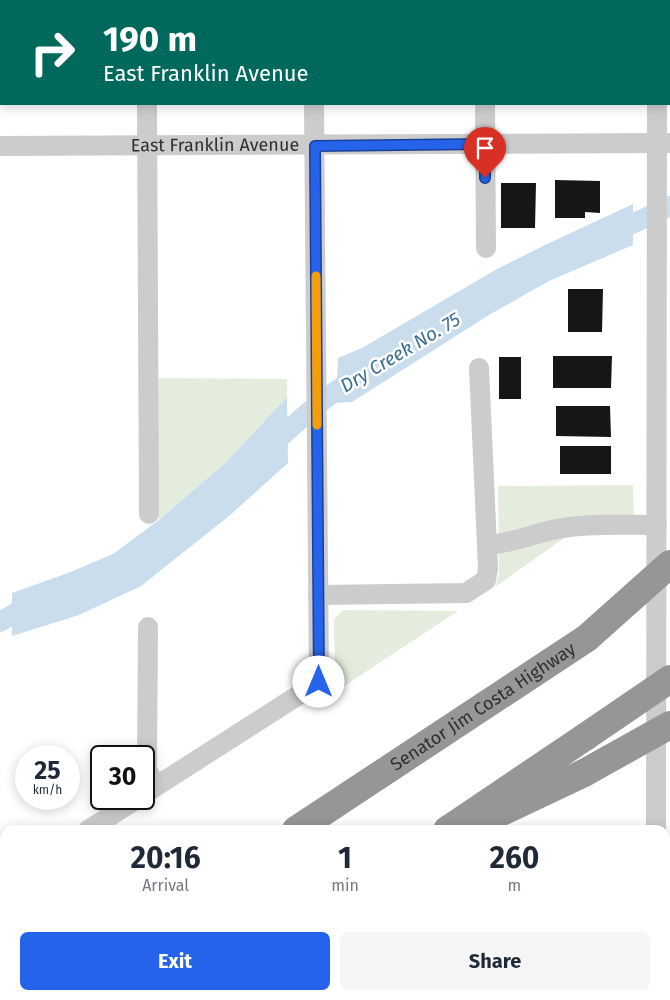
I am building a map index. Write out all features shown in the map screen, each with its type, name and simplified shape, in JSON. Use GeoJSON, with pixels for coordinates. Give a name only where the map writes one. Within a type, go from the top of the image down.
{"type":"FeatureCollection","features":[{"type":"Feature","properties":{"kind":"highway"},"geometry":{"type":"LineString","coordinates":[[587,638],[670,564]]}},
{"type":"Feature","properties":{"kind":"highway","name":"Senator Jim Costa Highway"},"geometry":{"type":"LineString","coordinates":[[304,825],[670,583]]}},
{"type":"Feature","properties":{"kind":"highway"},"geometry":{"type":"LineString","coordinates":[[454,825],[670,679]]}},
{"type":"Feature","properties":{"kind":"highway"},"geometry":{"type":"LineString","coordinates":[[473,825],[584,773],[670,726]]}},
{"type":"Feature","properties":{"kind":"street"},"geometry":{"type":"LineString","coordinates":[[147,105],[149,514]]}},
{"type":"Feature","properties":{"kind":"street"},"geometry":{"type":"LineString","coordinates":[[155,787],[319,682],[314,105]]}},
{"type":"Feature","properties":{"kind":"street"},"geometry":{"type":"LineString","coordinates":[[485,105],[486,248]]}},
{"type":"Feature","properties":{"kind":"street"},"geometry":{"type":"LineString","coordinates":[[656,825],[657,525],[663,366],[657,194],[664,143],[657,105]]}},
{"type":"Feature","properties":{"kind":"street","name":"East Franklin Avenue"},"geometry":{"type":"LineString","coordinates":[[0,146],[664,143]]}},
{"type":"Feature","properties":{"kind":"street"},"geometry":{"type":"LineString","coordinates":[[318,595],[466,593],[486,580],[488,568],[479,368]]}},
{"type":"Feature","properties":{"kind":"street"},"geometry":{"type":"LineString","coordinates":[[487,545],[506,544],[561,528],[582,525],[657,525]]}},
{"type":"Feature","properties":{"kind":"street"},"geometry":{"type":"LineString","coordinates":[[147,745],[148,627]]}},
{"type":"Feature","properties":{"kind":"street"},"geometry":{"type":"LineString","coordinates":[[96,825],[119,810]]}},
{"type":"Feature","properties":{"kind":"green space"},"geometry":{"type":"Polygon","coordinates":[[[155,378],[287,379],[287,397],[225,463],[159,520],[155,378]]]}},
{"type":"Feature","properties":{"kind":"green space"},"geometry":{"type":"Polygon","coordinates":[[[633,485],[634,529],[567,536],[495,587],[499,574],[498,486],[633,485]]]}},
{"type":"Feature","properties":{"kind":"green space"},"geometry":{"type":"Polygon","coordinates":[[[343,610],[458,611],[332,694],[335,677],[334,619],[343,610]]]}},
{"type":"Feature","properties":{"kind":"water"},"geometry":{"type":"Polygon","coordinates":[[[633,204],[633,245],[549,281],[489,315],[352,402],[336,403],[338,358],[362,348],[497,269],[633,204]]]}},
{"type":"Feature","properties":{"kind":"water"},"geometry":{"type":"Polygon","coordinates":[[[287,397],[288,463],[229,516],[141,586],[79,615],[12,636],[12,593],[68,573],[113,554],[159,520],[225,463],[287,397]]]}},
{"type":"Feature","properties":{"kind":"building"},"geometry":{"type":"Polygon","coordinates":[[[555,180],[600,181],[600,213],[585,212],[585,218],[555,218],[555,180]]]}},
{"type":"Feature","properties":{"kind":"building"},"geometry":{"type":"Polygon","coordinates":[[[501,183],[536,183],[535,228],[501,228],[501,183]]]}},
{"type":"Feature","properties":{"kind":"building"},"geometry":{"type":"Polygon","coordinates":[[[568,289],[603,289],[602,332],[568,332],[568,289]]]}},
{"type":"Feature","properties":{"kind":"building"},"geometry":{"type":"Polygon","coordinates":[[[553,356],[612,356],[611,388],[553,388],[553,356]]]}},
{"type":"Feature","properties":{"kind":"building"},"geometry":{"type":"Polygon","coordinates":[[[499,357],[521,357],[521,399],[499,399],[499,357]]]}},
{"type":"Feature","properties":{"kind":"building"},"geometry":{"type":"Polygon","coordinates":[[[556,406],[610,406],[611,437],[556,436],[556,406]]]}},
{"type":"Feature","properties":{"kind":"building"},"geometry":{"type":"Polygon","coordinates":[[[560,446],[611,446],[611,474],[560,474],[560,446]]]}},
{"type":"Feature","properties":{"kind":"waterway","name":"Dry Creek No. 75"},"geometry":{"type":"LineString","coordinates":[[609,235],[670,206]]}},
{"type":"Feature","properties":{"kind":"waterway","name":"Dry Creek No. 75"},"geometry":{"type":"LineString","coordinates":[[269,448],[312,409],[335,391],[359,376]]}},
{"type":"Feature","properties":{"kind":"waterway","name":"Dry Creek No. 75"},"geometry":{"type":"LineString","coordinates":[[0,622],[17,612],[36,605]]}},
{"type":"Feature","properties":{"kind":"slow traffic"},"geometry":{"type":"LineString","coordinates":[[316,276],[317,425]]}},
{"type":"Feature","properties":{"kind":"route"},"geometry":{"type":"LineString","coordinates":[[319,682],[315,146],[485,144],[485,178]]}}]}
